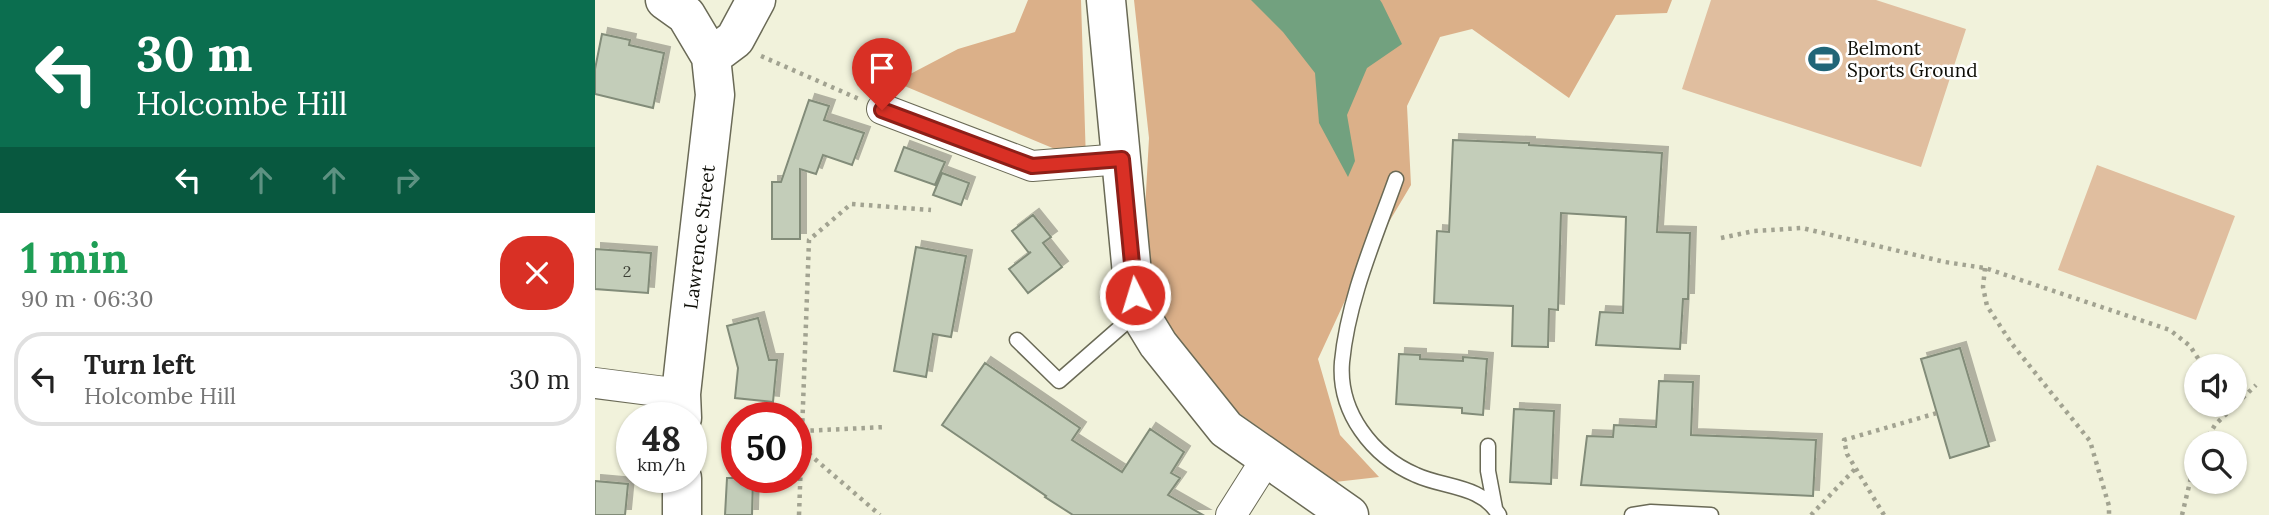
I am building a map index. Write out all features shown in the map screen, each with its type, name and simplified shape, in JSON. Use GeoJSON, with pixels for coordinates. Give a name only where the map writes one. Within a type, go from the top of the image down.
{"type":"FeatureCollection","features":[{"type":"Feature","properties":{"kind":"main road","name":"Lawrence Street"},"geometry":{"type":"LineString","coordinates":[[666,0],[723,48],[715,95],[681,402]]}},
{"type":"Feature","properties":{"kind":"main road"},"geometry":{"type":"LineString","coordinates":[[723,48],[757,0]]}},
{"type":"Feature","properties":{"kind":"main road"},"geometry":{"type":"LineString","coordinates":[[1106,0],[1135,295],[1140,310],[1158,344],[1226,429],[1349,515]]}},
{"type":"Feature","properties":{"kind":"main road"},"geometry":{"type":"LineString","coordinates":[[682,493],[682,515]]}},
{"type":"Feature","properties":{"kind":"street"},"geometry":{"type":"LineString","coordinates":[[882,110],[1032,166],[1122,159]]}},
{"type":"Feature","properties":{"kind":"street"},"geometry":{"type":"LineString","coordinates":[[595,383],[666,402]]}},
{"type":"Feature","properties":{"kind":"street"},"geometry":{"type":"LineString","coordinates":[[1231,515],[1267,458]]}},
{"type":"Feature","properties":{"kind":"lane"},"geometry":{"type":"LineString","coordinates":[[1396,179],[1357,292],[1342,364],[1343,388],[1355,422],[1368,441],[1402,468],[1436,483],[1477,494],[1497,512]]}},
{"type":"Feature","properties":{"kind":"lane"},"geometry":{"type":"LineString","coordinates":[[1017,340],[1059,381],[1140,310]]}},
{"type":"Feature","properties":{"kind":"lane"},"geometry":{"type":"LineString","coordinates":[[1488,446],[1489,471],[1497,512]]}},
{"type":"Feature","properties":{"kind":"lane"},"geometry":{"type":"LineString","coordinates":[[1632,515],[1651,512],[1711,515]]}},
{"type":"Feature","properties":{"kind":"path"},"geometry":{"type":"LineString","coordinates":[[723,48],[756,54],[882,110]]}},
{"type":"Feature","properties":{"kind":"path"},"geometry":{"type":"LineString","coordinates":[[803,402],[809,240],[851,204],[931,210]]}},
{"type":"Feature","properties":{"kind":"path"},"geometry":{"type":"LineString","coordinates":[[1721,238],[1754,231],[1802,228],[1945,262],[1985,268],[2170,330],[2190,346],[2195,354]]}},
{"type":"Feature","properties":{"kind":"path"},"geometry":{"type":"LineString","coordinates":[[1985,268],[1983,287],[1987,306],[2012,344],[2090,441],[2109,506],[2109,515]]}},
{"type":"Feature","properties":{"kind":"path"},"geometry":{"type":"LineString","coordinates":[[2247,394],[2256,385]]}},
{"type":"Feature","properties":{"kind":"path"},"geometry":{"type":"LineString","coordinates":[[1884,515],[1847,454],[1844,440],[1937,413]]}},
{"type":"Feature","properties":{"kind":"path"},"geometry":{"type":"LineString","coordinates":[[2211,431],[2224,417]]}},
{"type":"Feature","properties":{"kind":"path"},"geometry":{"type":"LineString","coordinates":[[812,431],[885,427]]}},
{"type":"Feature","properties":{"kind":"path"},"geometry":{"type":"LineString","coordinates":[[812,456],[880,515]]}},
{"type":"Feature","properties":{"kind":"path"},"geometry":{"type":"LineString","coordinates":[[1811,515],[1855,468]]}},
{"type":"Feature","properties":{"kind":"path"},"geometry":{"type":"LineString","coordinates":[[799,515],[800,493]]}},
{"type":"Feature","properties":{"kind":"path"},"geometry":{"type":"LineString","coordinates":[[2182,515],[2187,494]]}},
{"type":"Feature","properties":{"kind":"shaded area"},"geometry":{"type":"Polygon","coordinates":[[[1028,0],[1081,0],[1086,162],[895,82],[958,49],[1015,32],[1028,0]]]}},
{"type":"Feature","properties":{"kind":"shaded area"},"geometry":{"type":"Polygon","coordinates":[[[1134,0],[1672,0],[1667,13],[1616,15],[1569,98],[1472,29],[1440,37],[1407,106],[1411,185],[1355,279],[1318,359],[1340,435],[1379,477],[1335,482],[1236,411],[1166,329],[1141,283],[1149,138],[1134,0]]]}},
{"type":"Feature","properties":{"kind":"shaded area"},"geometry":{"type":"Polygon","coordinates":[[[1251,0],[1380,0],[1382,3],[1402,44],[1367,68],[1347,115],[1355,161],[1348,177],[1319,123],[1315,73],[1283,32],[1251,0]]]}},
{"type":"Feature","properties":{"kind":"shaded area","name":"Belmont Sports Ground"},"geometry":{"type":"Polygon","coordinates":[[[1711,0],[1876,0],[1966,29],[1921,167],[1682,89],[1711,0]]]}},
{"type":"Feature","properties":{"kind":"shaded area"},"geometry":{"type":"Polygon","coordinates":[[[2097,165],[2235,216],[2196,320],[2058,270],[2097,165]]]}},
{"type":"Feature","properties":{"kind":"building"},"geometry":{"type":"Polygon","coordinates":[[[602,34],[630,40],[629,45],[664,53],[653,108],[595,94],[595,69],[602,34]]]}},
{"type":"Feature","properties":{"kind":"building"},"geometry":{"type":"Polygon","coordinates":[[[809,100],[829,106],[824,120],[864,133],[852,165],[823,155],[816,174],[800,169],[800,239],[772,239],[772,182],[781,182],[809,100]]]}},
{"type":"Feature","properties":{"kind":"building"},"geometry":{"type":"Polygon","coordinates":[[[1453,140],[1662,153],[1657,232],[1690,233],[1688,299],[1683,299],[1680,349],[1596,345],[1600,312],[1623,313],[1626,217],[1561,213],[1558,310],[1549,309],[1548,347],[1512,346],[1513,306],[1434,303],[1437,231],[1449,232],[1453,140]]]}},
{"type":"Feature","properties":{"kind":"building"},"geometry":{"type":"Polygon","coordinates":[[[904,147],[945,162],[935,185],[895,171],[904,147]]]}},
{"type":"Feature","properties":{"kind":"building"},"geometry":{"type":"Polygon","coordinates":[[[942,173],[969,183],[961,205],[933,195],[942,173]]]}},
{"type":"Feature","properties":{"kind":"building"},"geometry":{"type":"Polygon","coordinates":[[[1033,215],[1051,237],[1043,243],[1062,267],[1028,293],[1009,269],[1031,252],[1029,253],[1012,231],[1033,215]]]}},
{"type":"Feature","properties":{"kind":"building"},"geometry":{"type":"Polygon","coordinates":[[[916,247],[966,256],[951,337],[933,334],[926,377],[894,371],[916,247]]]}},
{"type":"Feature","properties":{"kind":"building"},"geometry":{"type":"Polygon","coordinates":[[[595,249],[651,253],[648,293],[595,289],[595,249]]]}},
{"type":"Feature","properties":{"kind":"building"},"geometry":{"type":"Polygon","coordinates":[[[758,318],[769,360],[777,360],[773,402],[735,398],[738,368],[727,326],[758,318]]]}},
{"type":"Feature","properties":{"kind":"building"},"geometry":{"type":"Polygon","coordinates":[[[1960,348],[1989,446],[1950,458],[1921,359],[1960,348]]]}},
{"type":"Feature","properties":{"kind":"building"},"geometry":{"type":"Polygon","coordinates":[[[1399,354],[1420,355],[1420,359],[1487,359],[1483,415],[1462,413],[1462,408],[1396,404],[1399,354]]]}},
{"type":"Feature","properties":{"kind":"building"},"geometry":{"type":"Polygon","coordinates":[[[985,363],[1080,428],[1072,440],[1122,472],[1150,429],[1184,452],[1171,473],[1180,478],[1168,495],[1203,515],[1073,515],[1045,497],[942,425],[985,363]]]}},
{"type":"Feature","properties":{"kind":"building"},"geometry":{"type":"Polygon","coordinates":[[[1659,381],[1693,382],[1691,435],[1816,440],[1813,496],[1581,485],[1587,436],[1613,437],[1614,425],[1656,427],[1659,381]]]}},
{"type":"Feature","properties":{"kind":"building"},"geometry":{"type":"Polygon","coordinates":[[[1514,409],[1554,411],[1551,484],[1510,482],[1514,409]]]}},
{"type":"Feature","properties":{"kind":"building"},"geometry":{"type":"Polygon","coordinates":[[[595,481],[616,483],[616,493],[627,493],[625,515],[595,515],[595,481]]]}},
{"type":"Feature","properties":{"kind":"building"},"geometry":{"type":"Polygon","coordinates":[[[726,493],[753,493],[752,515],[725,515],[726,493]]]}},
{"type":"Feature","properties":{"kind":"place","name":"Belmont Sports Ground"},"geometry":{"type":"Point","coordinates":[1824,59]}},
{"type":"Feature","properties":{"kind":"route"},"geometry":{"type":"LineString","coordinates":[[882,110],[1032,166],[1122,159],[1135,295]]}}]}
